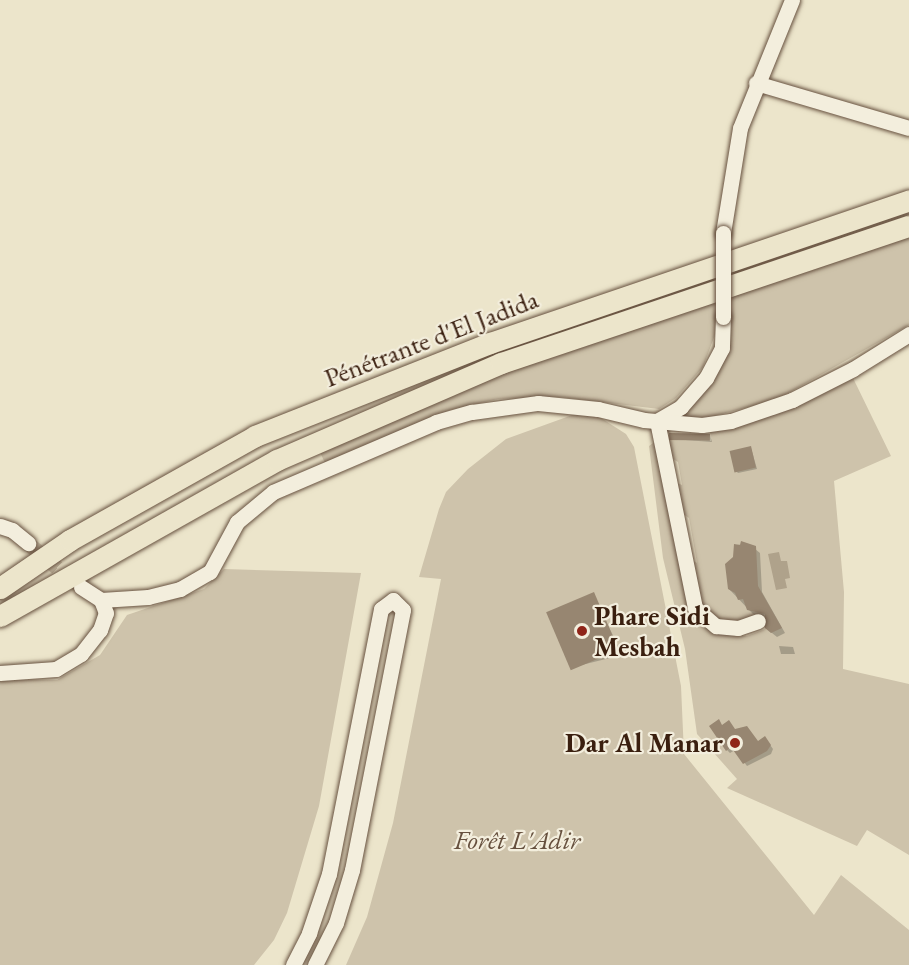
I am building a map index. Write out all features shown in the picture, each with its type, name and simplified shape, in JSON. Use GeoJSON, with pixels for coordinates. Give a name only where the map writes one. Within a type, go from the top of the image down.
{"type":"FeatureCollection","features":[{"type":"Feature","properties":{"kind":"highway","name":"Pénétrante d'El Jadida"},"geometry":{"type":"LineString","coordinates":[[0,588],[70,540],[255,436],[490,343],[909,200]]}},
{"type":"Feature","properties":{"kind":"highway","name":"Pénétrante d'El Jadida"},"geometry":{"type":"LineString","coordinates":[[0,616],[277,460],[501,363],[909,226]]}},
{"type":"Feature","properties":{"kind":"street"},"geometry":{"type":"LineString","coordinates":[[657,421],[681,407],[706,378],[722,348],[723,233],[736,142],[756,83],[792,0]]}},
{"type":"Feature","properties":{"kind":"street"},"geometry":{"type":"LineString","coordinates":[[756,83],[909,128]]}},
{"type":"Feature","properties":{"kind":"street"},"geometry":{"type":"LineString","coordinates":[[101,600],[148,597],[180,588],[210,572],[237,522],[273,492],[436,422],[472,412],[538,403],[598,409],[657,421],[702,425],[761,411],[853,369],[909,334]]}},
{"type":"Feature","properties":{"kind":"street"},"geometry":{"type":"LineString","coordinates":[[657,421],[695,608],[716,626],[738,628],[758,621]]}},
{"type":"Feature","properties":{"kind":"street"},"geometry":{"type":"LineString","coordinates":[[0,526],[12,530],[28,543]]}},
{"type":"Feature","properties":{"kind":"street"},"geometry":{"type":"LineString","coordinates":[[0,673],[56,669],[81,654],[100,630],[106,613],[101,600],[81,587]]}},
{"type":"Feature","properties":{"kind":"street"},"geometry":{"type":"LineString","coordinates":[[293,965],[309,933],[329,874],[381,609],[393,600],[403,610],[352,870],[336,923],[315,965]]}},
{"type":"Feature","properties":{"kind":"green space"},"geometry":{"type":"Polygon","coordinates":[[[909,232],[909,325],[776,400],[695,421],[676,414],[715,371],[729,294],[909,232]]]}},
{"type":"Feature","properties":{"kind":"green space"},"geometry":{"type":"Polygon","coordinates":[[[716,298],[716,332],[703,367],[676,398],[659,409],[560,397],[498,399],[450,410],[325,463],[318,448],[504,367],[716,298]]]}},
{"type":"Feature","properties":{"kind":"green space"},"geometry":{"type":"Polygon","coordinates":[[[853,378],[891,456],[834,481],[844,592],[843,669],[909,684],[909,855],[867,830],[857,846],[727,788],[737,779],[697,734],[685,649],[663,558],[649,446],[656,441],[693,614],[713,633],[747,636],[765,629],[762,623],[729,622],[712,617],[701,608],[689,558],[697,563],[689,518],[680,512],[675,482],[682,485],[678,462],[668,456],[663,436],[675,433],[675,440],[711,441],[710,432],[777,414],[853,378]]]}},
{"type":"Feature","properties":{"kind":"green space","name":"Forêt L'Adir"},"geometry":{"type":"Polygon","coordinates":[[[575,414],[601,418],[626,434],[634,447],[681,686],[684,754],[814,915],[841,875],[909,930],[909,965],[346,965],[367,917],[393,823],[441,579],[419,577],[446,492],[468,469],[506,439],[575,414]]]}},
{"type":"Feature","properties":{"kind":"green space"},"geometry":{"type":"Polygon","coordinates":[[[224,569],[361,573],[319,806],[287,913],[274,940],[254,965],[0,965],[0,679],[57,680],[100,655],[127,615],[204,589],[224,569]]]}},
{"type":"Feature","properties":{"kind":"shaded area"},"geometry":{"type":"Polygon","coordinates":[[[779,552],[781,561],[787,561],[790,578],[785,579],[787,588],[776,590],[768,554],[779,552]]]}},
{"type":"Feature","properties":{"kind":"building"},"geometry":{"type":"Polygon","coordinates":[[[669,433],[710,434],[710,441],[669,440],[669,433]]]}},
{"type":"Feature","properties":{"kind":"building"},"geometry":{"type":"Polygon","coordinates":[[[751,446],[756,467],[735,472],[730,451],[751,446]]]}},
{"type":"Feature","properties":{"kind":"building"},"geometry":{"type":"Polygon","coordinates":[[[741,541],[756,546],[758,586],[782,628],[771,633],[765,628],[765,614],[747,610],[743,599],[738,600],[735,593],[728,589],[725,564],[733,557],[734,544],[740,545],[741,541]]]}},
{"type":"Feature","properties":{"kind":"building","name":"Phare Sidi Mesbah"},"geometry":{"type":"Polygon","coordinates":[[[594,592],[619,650],[571,670],[546,612],[594,592]]]}},
{"type":"Feature","properties":{"kind":"building","name":"Dar Al Manar"},"geometry":{"type":"Polygon","coordinates":[[[719,719],[722,725],[729,720],[735,729],[747,726],[758,741],[765,736],[771,745],[767,751],[743,764],[731,747],[726,751],[709,726],[719,719]]]}},
{"type":"Feature","properties":{"kind":"tunnel"},"geometry":{"type":"LineString","coordinates":[[28,543],[76,583]]}},
{"type":"Feature","properties":{"kind":"place","name":"Phare Sidi Mesbah"},"geometry":{"type":"Point","coordinates":[582,631]}},
{"type":"Feature","properties":{"kind":"place","name":"Dar Al Manar"},"geometry":{"type":"Point","coordinates":[735,743]}}]}
